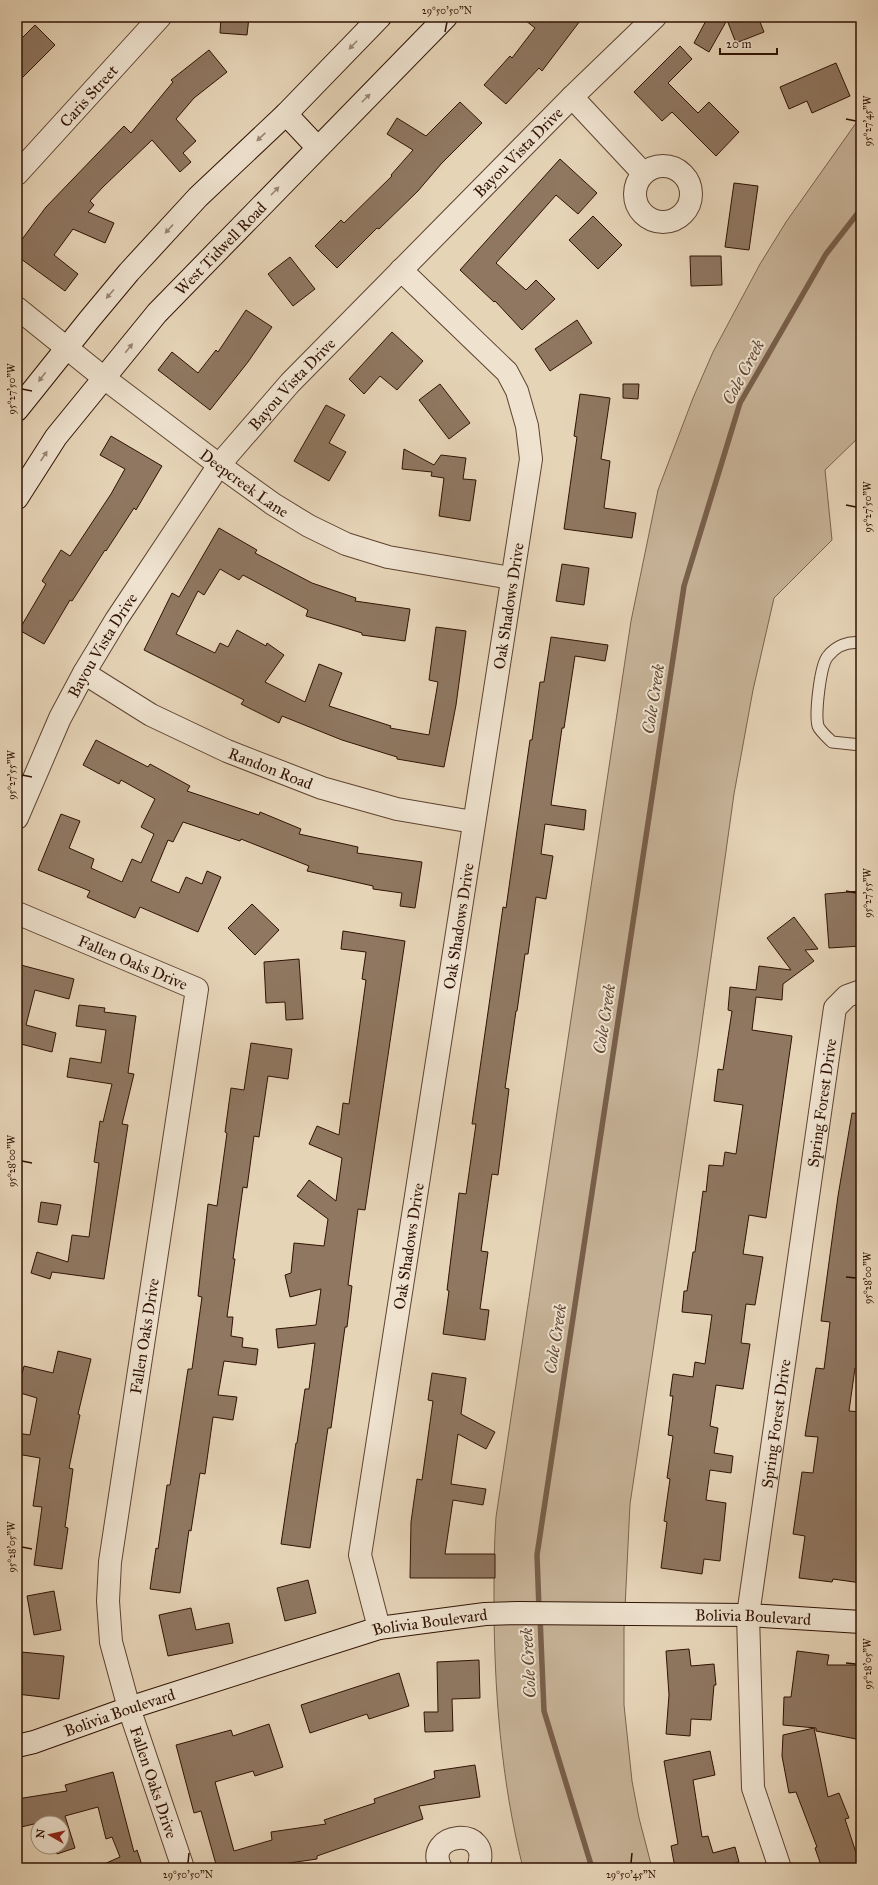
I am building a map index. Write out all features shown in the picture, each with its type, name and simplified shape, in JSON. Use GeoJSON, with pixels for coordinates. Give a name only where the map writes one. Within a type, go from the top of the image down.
{"type":"FeatureCollection","features":[{"type":"Feature","properties":{"kind":"street","name":"Caris Street"},"geometry":{"type":"LineString","coordinates":[[17,174],[160,17]]}},
{"type":"Feature","properties":{"kind":"street"},"geometry":{"type":"LineString","coordinates":[[17,410],[66,346],[129,272],[198,197],[286,114],[380,17]]}},
{"type":"Feature","properties":{"kind":"street","name":"West Tidwell Road"},"geometry":{"type":"LineString","coordinates":[[17,498],[56,437],[157,312],[446,17]]}},
{"type":"Feature","properties":{"kind":"street","name":"Bayou Vista Drive"},"geometry":{"type":"LineString","coordinates":[[17,818],[60,718],[84,673],[116,620],[219,466],[290,383],[572,97],[655,17]]}},
{"type":"Feature","properties":{"kind":"street"},"geometry":{"type":"LineString","coordinates":[[572,97],[643,173]]}},
{"type":"Feature","properties":{"kind":"street"},"geometry":{"type":"LineString","coordinates":[[286,114],[317,147]]}},
{"type":"Feature","properties":{"kind":"street","name":"Oak Shadows Drive"},"geometry":{"type":"LineString","coordinates":[[379,1628],[360,1555],[530,459],[527,426],[518,391],[507,372],[401,270]]}},
{"type":"Feature","properties":{"kind":"street","name":"Deepcreek Lane"},"geometry":{"type":"LineString","coordinates":[[17,308],[104,378],[219,466],[273,504],[309,526],[346,544],[388,557],[512,578]]}},
{"type":"Feature","properties":{"kind":"street","name":"Randon Road"},"geometry":{"type":"LineString","coordinates":[[84,673],[151,715],[226,751],[322,788],[398,809],[473,822]]}},
{"type":"Feature","properties":{"kind":"street","name":"Fallen Oaks Drive"},"geometry":{"type":"LineString","coordinates":[[17,912],[197,989],[110,1562],[108,1600],[111,1642],[129,1708],[183,1868]]}},
{"type":"Feature","properties":{"kind":"street","name":"Spring Forest Drive"},"geometry":{"type":"LineString","coordinates":[[780,1868],[753,1788],[748,1615],[835,1008],[848,996],[861,991]]}},
{"type":"Feature","properties":{"kind":"street","name":"Bolivia Boulevard"},"geometry":{"type":"LineString","coordinates":[[17,1746],[34,1742],[129,1708],[379,1628],[485,1614],[518,1613],[748,1615],[861,1622]]}},
{"type":"Feature","properties":{"kind":"street"},"geometry":{"type":"LineString","coordinates":[[436,1867],[440,1848],[453,1838],[461,1837],[469,1839],[476,1844],[480,1851],[481,1859],[478,1868]]}},
{"type":"Feature","properties":{"kind":"lane"},"geometry":{"type":"LineString","coordinates":[[861,643],[840,645],[827,657],[821,676],[817,700],[818,727],[832,742],[861,746]]}},
{"type":"Feature","properties":{"kind":"shaded area"},"geometry":{"type":"Polygon","coordinates":[[[861,116],[861,435],[825,470],[832,540],[774,598],[753,690],[734,794],[697,1058],[630,1504],[624,1629],[624,1705],[632,1781],[639,1818],[652,1868],[523,1868],[509,1802],[497,1701],[494,1633],[494,1548],[496,1517],[631,621],[658,490],[693,398],[713,352],[760,264],[786,222],[861,116]]]}},
{"type":"Feature","properties":{"kind":"building"},"geometry":{"type":"Polygon","coordinates":[[[221,17],[249,17],[247,35],[220,33],[221,17]]]}},
{"type":"Feature","properties":{"kind":"building"},"geometry":{"type":"Polygon","coordinates":[[[521,17],[583,17],[542,71],[539,68],[506,104],[484,85],[510,56],[512,58],[535,28],[521,17]]]}},
{"type":"Feature","properties":{"kind":"building"},"geometry":{"type":"Polygon","coordinates":[[[708,17],[758,17],[764,32],[736,43],[727,20],[709,52],[694,43],[708,17]]]}},
{"type":"Feature","properties":{"kind":"building"},"geometry":{"type":"Polygon","coordinates":[[[35,25],[55,45],[17,83],[17,43],[35,25]]]}},
{"type":"Feature","properties":{"kind":"building"},"geometry":{"type":"Polygon","coordinates":[[[680,46],[692,59],[668,83],[698,113],[709,102],[739,132],[716,156],[672,112],[662,121],[634,92],[680,46]]]}},
{"type":"Feature","properties":{"kind":"building"},"geometry":{"type":"Polygon","coordinates":[[[209,50],[227,72],[194,98],[176,119],[196,141],[183,153],[191,162],[180,172],[152,140],[103,187],[90,201],[94,205],[88,212],[114,223],[105,243],[73,229],[54,255],[78,274],[65,291],[17,256],[17,246],[46,207],[124,126],[131,133],[173,82],[171,80],[209,50]]]}},
{"type":"Feature","properties":{"kind":"building"},"geometry":{"type":"Polygon","coordinates":[[[836,63],[850,96],[812,113],[807,101],[789,109],[780,87],[836,63]]]}},
{"type":"Feature","properties":{"kind":"building"},"geometry":{"type":"Polygon","coordinates":[[[460,102],[482,123],[441,164],[418,191],[379,229],[377,228],[337,268],[315,246],[341,220],[344,223],[392,176],[391,175],[413,150],[387,134],[397,118],[426,136],[460,102]]]}},
{"type":"Feature","properties":{"kind":"building"},"geometry":{"type":"Polygon","coordinates":[[[560,159],[597,193],[578,214],[556,195],[496,263],[526,290],[536,280],[555,299],[522,330],[495,301],[494,302],[460,270],[560,159]]]}},
{"type":"Feature","properties":{"kind":"building"},"geometry":{"type":"Polygon","coordinates":[[[734,183],[758,186],[749,250],[725,247],[734,183]]]}},
{"type":"Feature","properties":{"kind":"building"},"geometry":{"type":"Polygon","coordinates":[[[593,216],[622,245],[598,269],[569,240],[593,216]]]}},
{"type":"Feature","properties":{"kind":"building"},"geometry":{"type":"Polygon","coordinates":[[[690,256],[721,256],[722,285],[691,286],[690,256]]]}},
{"type":"Feature","properties":{"kind":"building"},"geometry":{"type":"Polygon","coordinates":[[[290,257],[315,289],[293,306],[268,274],[290,257]]]}},
{"type":"Feature","properties":{"kind":"building"},"geometry":{"type":"Polygon","coordinates":[[[246,310],[272,327],[248,362],[210,410],[158,370],[172,352],[198,373],[216,350],[218,352],[246,310]]]}},
{"type":"Feature","properties":{"kind":"building"},"geometry":{"type":"Polygon","coordinates":[[[577,320],[592,343],[550,371],[535,349],[577,320]]]}},
{"type":"Feature","properties":{"kind":"building"},"geometry":{"type":"Polygon","coordinates":[[[392,332],[423,361],[397,390],[380,376],[364,394],[349,379],[392,332]]]}},
{"type":"Feature","properties":{"kind":"building"},"geometry":{"type":"Polygon","coordinates":[[[440,384],[470,423],[449,439],[419,400],[440,384]]]}},
{"type":"Feature","properties":{"kind":"building"},"geometry":{"type":"Polygon","coordinates":[[[623,384],[639,384],[638,399],[623,398],[623,384]]]}},
{"type":"Feature","properties":{"kind":"building"},"geometry":{"type":"Polygon","coordinates":[[[580,394],[610,398],[601,459],[610,461],[604,508],[636,513],[632,538],[564,529],[577,437],[574,436],[580,394]]]}},
{"type":"Feature","properties":{"kind":"building"},"geometry":{"type":"Polygon","coordinates":[[[326,405],[345,415],[329,443],[346,452],[329,481],[294,461],[326,405]]]}},
{"type":"Feature","properties":{"kind":"building"},"geometry":{"type":"Polygon","coordinates":[[[111,436],[162,466],[136,510],[134,508],[72,601],[70,600],[44,644],[19,630],[46,584],[42,581],[61,550],[70,556],[111,494],[125,469],[100,455],[111,436]]]}},
{"type":"Feature","properties":{"kind":"building"},"geometry":{"type":"Polygon","coordinates":[[[404,449],[434,465],[441,455],[466,458],[463,479],[476,480],[470,521],[439,516],[444,478],[431,476],[432,472],[402,469],[404,449]]]}},
{"type":"Feature","properties":{"kind":"building"},"geometry":{"type":"Polygon","coordinates":[[[219,528],[257,550],[255,553],[312,583],[356,598],[355,601],[410,609],[405,641],[362,635],[362,633],[306,616],[308,610],[243,575],[239,580],[220,569],[204,595],[198,591],[176,634],[215,653],[220,643],[228,647],[237,630],[266,646],[267,643],[284,655],[265,682],[305,702],[319,664],[342,673],[329,706],[391,726],[390,728],[429,735],[438,682],[429,680],[436,627],[466,631],[456,705],[444,767],[397,759],[397,757],[342,740],[282,716],[279,723],[241,704],[244,700],[144,650],[172,593],[179,597],[219,528]]]}},
{"type":"Feature","properties":{"kind":"building"},"geometry":{"type":"Polygon","coordinates":[[[562,564],[589,568],[584,605],[556,601],[562,564]]]}},
{"type":"Feature","properties":{"kind":"building"},"geometry":{"type":"Polygon","coordinates":[[[551,637],[608,645],[605,661],[575,656],[564,728],[562,728],[551,805],[586,810],[584,830],[545,824],[541,854],[553,856],[546,899],[536,897],[528,954],[525,954],[505,1088],[509,1089],[498,1175],[492,1174],[481,1251],[488,1252],[480,1309],[489,1310],[485,1340],[443,1334],[449,1291],[447,1290],[459,1193],[466,1194],[476,1124],[472,1124],[503,907],[506,908],[530,740],[532,740],[540,682],[544,682],[551,637]]]}},
{"type":"Feature","properties":{"kind":"building"},"geometry":{"type":"Polygon","coordinates":[[[96,740],[148,767],[150,764],[190,786],[187,791],[259,815],[260,812],[301,829],[299,834],[358,847],[357,853],[422,862],[415,908],[400,906],[402,893],[373,889],[373,886],[307,871],[309,866],[241,839],[240,841],[183,822],[173,842],[168,840],[151,881],[179,893],[186,877],[202,884],[207,871],[221,877],[198,932],[140,907],[135,918],[87,897],[90,891],[38,870],[61,814],[80,821],[69,848],[94,859],[91,868],[122,882],[132,859],[141,863],[154,834],[141,827],[155,799],[121,780],[119,784],[83,765],[96,740]]]}},
{"type":"Feature","properties":{"kind":"building"},"geometry":{"type":"Polygon","coordinates":[[[860,891],[861,946],[829,948],[825,894],[860,891]]]}},
{"type":"Feature","properties":{"kind":"building"},"geometry":{"type":"Polygon","coordinates":[[[252,904],[279,930],[255,955],[228,928],[252,904]]]}},
{"type":"Feature","properties":{"kind":"building"},"geometry":{"type":"Polygon","coordinates":[[[794,917],[818,949],[805,950],[814,961],[783,984],[782,1000],[756,997],[752,1030],[792,1036],[766,1218],[749,1215],[743,1254],[763,1257],[755,1305],[746,1304],[741,1343],[750,1344],[743,1389],[716,1385],[710,1426],[718,1428],[714,1453],[733,1456],[731,1473],[710,1470],[706,1500],[726,1503],[720,1561],[704,1559],[702,1574],[661,1568],[667,1522],[664,1521],[670,1479],[667,1478],[673,1436],[668,1435],[673,1396],[670,1396],[673,1374],[693,1377],[695,1362],[705,1364],[712,1315],[682,1312],[684,1291],[687,1291],[693,1252],[695,1252],[703,1191],[706,1192],[709,1165],[723,1166],[725,1152],[736,1154],[743,1105],[714,1101],[718,1069],[723,1070],[732,1011],[728,1010],[730,987],[756,990],[759,966],[791,970],[767,938],[794,917]]]}},
{"type":"Feature","properties":{"kind":"building"},"geometry":{"type":"Polygon","coordinates":[[[343,931],[405,941],[365,1210],[358,1209],[348,1285],[352,1286],[347,1327],[345,1327],[331,1428],[328,1428],[310,1548],[281,1544],[305,1389],[309,1389],[315,1343],[278,1348],[276,1329],[316,1325],[321,1289],[290,1297],[285,1275],[291,1273],[294,1243],[324,1246],[328,1219],[297,1196],[309,1180],[336,1201],[342,1158],[309,1144],[317,1126],[339,1135],[343,1103],[349,1104],[366,980],[362,979],[366,952],[341,949],[343,931]]]}},
{"type":"Feature","properties":{"kind":"building"},"geometry":{"type":"Polygon","coordinates":[[[299,959],[303,1019],[286,1020],[285,1002],[266,1003],[264,962],[299,959]]]}},
{"type":"Feature","properties":{"kind":"building"},"geometry":{"type":"Polygon","coordinates":[[[17,964],[74,979],[69,999],[35,990],[26,1025],[56,1033],[52,1052],[17,1043],[17,964]]]}},
{"type":"Feature","properties":{"kind":"building"},"geometry":{"type":"Polygon","coordinates":[[[79,1005],[105,1008],[104,1012],[136,1016],[128,1073],[134,1074],[122,1124],[128,1125],[104,1279],[52,1272],[50,1279],[31,1273],[37,1252],[68,1262],[72,1235],[89,1237],[99,1163],[94,1162],[100,1121],[103,1122],[112,1084],[67,1077],[70,1058],[101,1063],[106,1030],[76,1026],[79,1005]]]}},
{"type":"Feature","properties":{"kind":"building"},"geometry":{"type":"Polygon","coordinates":[[[251,1043],[292,1049],[288,1079],[268,1076],[259,1137],[254,1136],[247,1188],[243,1187],[233,1259],[235,1259],[227,1317],[233,1317],[231,1336],[243,1338],[242,1347],[258,1349],[256,1365],[224,1361],[218,1395],[237,1397],[233,1420],[213,1417],[205,1474],[200,1473],[191,1531],[189,1530],[180,1593],[150,1589],[156,1548],[158,1549],[167,1485],[170,1485],[188,1369],[192,1369],[202,1297],[198,1296],[208,1204],[217,1206],[227,1133],[225,1132],[231,1088],[244,1090],[251,1043]]]}},
{"type":"Feature","properties":{"kind":"building"},"geometry":{"type":"Polygon","coordinates":[[[852,1113],[861,1114],[861,1369],[855,1368],[849,1411],[861,1412],[861,1583],[833,1579],[832,1582],[799,1578],[805,1536],[793,1534],[802,1472],[813,1473],[818,1437],[805,1436],[816,1368],[824,1369],[830,1322],[821,1321],[838,1196],[852,1113]]]}},
{"type":"Feature","properties":{"kind":"building"},"geometry":{"type":"Polygon","coordinates":[[[41,1202],[61,1205],[57,1225],[38,1222],[41,1202]]]}},
{"type":"Feature","properties":{"kind":"building"},"geometry":{"type":"Polygon","coordinates":[[[58,1351],[91,1359],[78,1414],[80,1415],[69,1468],[73,1469],[65,1527],[68,1528],[62,1569],[34,1565],[42,1507],[33,1506],[40,1458],[17,1454],[17,1433],[30,1435],[37,1398],[17,1392],[24,1366],[53,1373],[58,1351]]]}},
{"type":"Feature","properties":{"kind":"building"},"geometry":{"type":"Polygon","coordinates":[[[432,1373],[466,1378],[461,1414],[495,1432],[486,1449],[458,1434],[451,1484],[486,1489],[483,1505],[453,1500],[445,1554],[495,1554],[495,1578],[410,1578],[411,1522],[417,1479],[422,1480],[433,1401],[428,1400],[432,1373]]]}},
{"type":"Feature","properties":{"kind":"building"},"geometry":{"type":"Polygon","coordinates":[[[308,1580],[316,1613],[285,1621],[277,1588],[308,1580]]]}},
{"type":"Feature","properties":{"kind":"building"},"geometry":{"type":"Polygon","coordinates":[[[54,1591],[61,1630],[34,1635],[27,1596],[54,1591]]]}},
{"type":"Feature","properties":{"kind":"building"},"geometry":{"type":"Polygon","coordinates":[[[191,1608],[196,1630],[229,1623],[233,1643],[168,1656],[159,1615],[191,1608]]]}},
{"type":"Feature","properties":{"kind":"building"},"geometry":{"type":"Polygon","coordinates":[[[689,1649],[691,1666],[714,1664],[716,1685],[714,1685],[711,1720],[691,1719],[690,1736],[666,1734],[669,1695],[666,1651],[689,1649]]]}},
{"type":"Feature","properties":{"kind":"building"},"geometry":{"type":"Polygon","coordinates":[[[797,1651],[829,1655],[827,1665],[861,1665],[861,1740],[816,1731],[816,1728],[783,1725],[784,1697],[791,1697],[797,1651]]]}},
{"type":"Feature","properties":{"kind":"building"},"geometry":{"type":"Polygon","coordinates":[[[21,1652],[64,1656],[59,1699],[17,1694],[17,1672],[21,1652]]]}},
{"type":"Feature","properties":{"kind":"building"},"geometry":{"type":"Polygon","coordinates":[[[479,1660],[480,1698],[452,1699],[453,1731],[425,1732],[424,1712],[438,1712],[437,1662],[479,1660]]]}},
{"type":"Feature","properties":{"kind":"building"},"geometry":{"type":"Polygon","coordinates":[[[399,1673],[409,1706],[369,1719],[367,1714],[310,1733],[301,1705],[399,1673]]]}},
{"type":"Feature","properties":{"kind":"building"},"geometry":{"type":"Polygon","coordinates":[[[269,1724],[283,1767],[255,1776],[253,1771],[215,1782],[234,1851],[272,1840],[271,1832],[326,1824],[324,1820],[375,1803],[374,1799],[435,1778],[434,1771],[475,1765],[480,1797],[419,1806],[423,1819],[317,1856],[317,1859],[269,1866],[269,1868],[217,1868],[201,1811],[194,1813],[176,1745],[231,1730],[233,1736],[269,1724]]]}},
{"type":"Feature","properties":{"kind":"building"},"geometry":{"type":"Polygon","coordinates":[[[814,1728],[828,1797],[839,1793],[849,1818],[845,1819],[861,1868],[822,1868],[815,1848],[817,1847],[796,1792],[789,1793],[782,1756],[783,1735],[814,1728]]]}},
{"type":"Feature","properties":{"kind":"building"},"geometry":{"type":"Polygon","coordinates":[[[710,1751],[715,1775],[693,1780],[702,1837],[708,1836],[713,1853],[735,1847],[739,1862],[717,1868],[675,1868],[671,1846],[678,1844],[664,1761],[710,1751]]]}},
{"type":"Feature","properties":{"kind":"building"},"geometry":{"type":"Polygon","coordinates":[[[113,1772],[134,1852],[137,1850],[143,1868],[95,1868],[120,1857],[112,1837],[106,1839],[98,1807],[69,1815],[30,1815],[30,1825],[17,1828],[17,1799],[67,1791],[65,1785],[113,1772]]]}},
{"type":"Feature","properties":{"kind":"building"},"geometry":{"type":"Polygon","coordinates":[[[70,1832],[75,1848],[70,1850],[70,1832]]]}},
{"type":"Feature","properties":{"kind":"waterway","name":"Cole Creek"},"geometry":{"type":"LineString","coordinates":[[539,1609],[537,1555],[684,586],[740,403],[826,254],[861,209]]}},
{"type":"Feature","properties":{"kind":"waterway","name":"Cole Creek"},"geometry":{"type":"LineString","coordinates":[[540,1617],[544,1711],[592,1868]]}}]}
